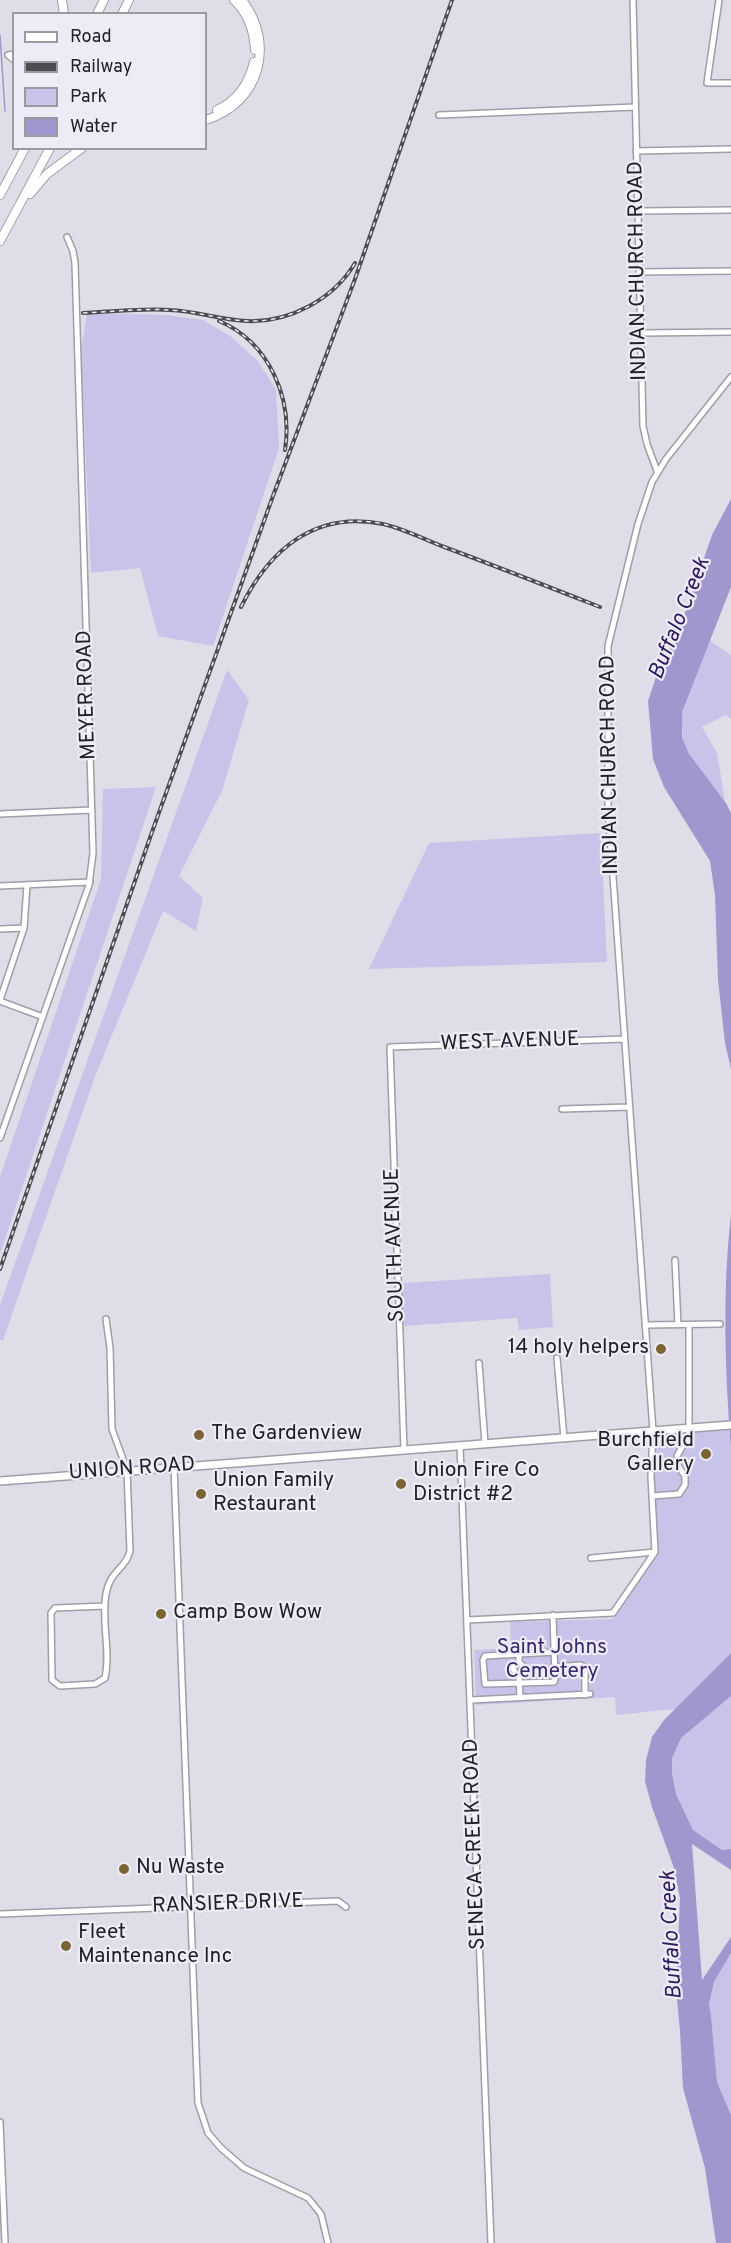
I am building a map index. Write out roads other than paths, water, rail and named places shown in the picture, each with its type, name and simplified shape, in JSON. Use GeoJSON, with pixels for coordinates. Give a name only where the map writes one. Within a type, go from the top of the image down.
{"type":"FeatureCollection","features":[{"type":"Feature","properties":{"kind":"highway"},"geometry":{"type":"LineString","coordinates":[[207,115],[222,108],[237,96],[254,65],[255,45],[250,26],[234,0]]}},
{"type":"Feature","properties":{"kind":"highway"},"geometry":{"type":"LineString","coordinates":[[207,120],[221,114],[243,98],[255,77],[259,58],[259,38],[251,14],[242,0]]}},
{"type":"Feature","properties":{"kind":"highway"},"geometry":{"type":"LineString","coordinates":[[0,195],[24,150]]}},
{"type":"Feature","properties":{"kind":"highway"},"geometry":{"type":"LineString","coordinates":[[0,241],[49,150]]}},
{"type":"Feature","properties":{"kind":"highway"},"geometry":{"type":"LineString","coordinates":[[10,223],[35,186],[79,150]]}},
{"type":"Feature","properties":{"kind":"main road","name":"UNION ROAD"},"geometry":{"type":"LineString","coordinates":[[0,1481],[731,1425]]}},
{"type":"Feature","properties":{"kind":"street","name":"INDIAN CHURCH ROAD"},"geometry":{"type":"LineString","coordinates":[[633,0],[643,426],[646,444],[657,471],[643,506],[608,646],[608,807],[653,1431],[652,1496],[655,1552]]}},
{"type":"Feature","properties":{"kind":"street"},"geometry":{"type":"LineString","coordinates":[[719,0],[707,83],[731,83]]}},
{"type":"Feature","properties":{"kind":"street"},"geometry":{"type":"LineString","coordinates":[[0,55],[11,54]]}},
{"type":"Feature","properties":{"kind":"street"},"geometry":{"type":"LineString","coordinates":[[439,115],[635,107]]}},
{"type":"Feature","properties":{"kind":"street"},"geometry":{"type":"LineString","coordinates":[[636,151],[731,149]]}},
{"type":"Feature","properties":{"kind":"street"},"geometry":{"type":"LineString","coordinates":[[638,211],[731,210]]}},
{"type":"Feature","properties":{"kind":"street","name":"MEYER ROAD"},"geometry":{"type":"LineString","coordinates":[[0,1138],[90,882],[93,854],[75,263],[67,237]]}},
{"type":"Feature","properties":{"kind":"street"},"geometry":{"type":"LineString","coordinates":[[639,272],[731,271]]}},
{"type":"Feature","properties":{"kind":"street"},"geometry":{"type":"LineString","coordinates":[[641,333],[731,332]]}},
{"type":"Feature","properties":{"kind":"street"},"geometry":{"type":"LineString","coordinates":[[657,471],[731,377]]}},
{"type":"Feature","properties":{"kind":"street"},"geometry":{"type":"LineString","coordinates":[[0,814],[92,810]]}},
{"type":"Feature","properties":{"kind":"street"},"geometry":{"type":"LineString","coordinates":[[0,886],[90,882]]}},
{"type":"Feature","properties":{"kind":"street"},"geometry":{"type":"LineString","coordinates":[[27,885],[24,928],[0,1001],[43,1017]]}},
{"type":"Feature","properties":{"kind":"street"},"geometry":{"type":"LineString","coordinates":[[0,929],[24,928]]}},
{"type":"Feature","properties":{"kind":"street","name":"WEST AVENUE"},"geometry":{"type":"LineString","coordinates":[[397,1047],[624,1039]]}},
{"type":"Feature","properties":{"kind":"street","name":"SOUTH AVENUE"},"geometry":{"type":"LineString","coordinates":[[397,1047],[390,1047],[404,1450]]}},
{"type":"Feature","properties":{"kind":"street"},"geometry":{"type":"LineString","coordinates":[[562,1109],[629,1107]]}},
{"type":"Feature","properties":{"kind":"street"},"geometry":{"type":"LineString","coordinates":[[675,1260],[678,1325]]}},
{"type":"Feature","properties":{"kind":"street"},"geometry":{"type":"LineString","coordinates":[[105,1605],[55,1608],[51,1613],[52,1680],[55,1684],[60,1686],[95,1684],[105,1678],[106,1595],[110,1578],[115,1570],[128,1561],[130,1551],[127,1470],[112,1429],[110,1348],[106,1319]]}},
{"type":"Feature","properties":{"kind":"street"},"geometry":{"type":"LineString","coordinates":[[645,1325],[720,1324]]}},
{"type":"Feature","properties":{"kind":"street"},"geometry":{"type":"LineString","coordinates":[[652,1496],[679,1494],[686,1485],[685,1476],[678,1466],[677,1456],[680,1447],[688,1438],[689,1428],[689,1325]]}},
{"type":"Feature","properties":{"kind":"street"},"geometry":{"type":"LineString","coordinates":[[557,1358],[564,1438]]}},
{"type":"Feature","properties":{"kind":"street"},"geometry":{"type":"LineString","coordinates":[[478,1363],[485,1443]]}},
{"type":"Feature","properties":{"kind":"street","name":"SENECA CREEK ROAD"},"geometry":{"type":"LineString","coordinates":[[460,1446],[491,2243]]}},
{"type":"Feature","properties":{"kind":"street"},"geometry":{"type":"LineString","coordinates":[[174,1467],[198,2103],[208,2133],[244,2168],[308,2198],[321,2214],[328,2243]]}},
{"type":"Feature","properties":{"kind":"street"},"geometry":{"type":"LineString","coordinates":[[467,1620],[613,1613],[655,1552]]}},
{"type":"Feature","properties":{"kind":"street"},"geometry":{"type":"LineString","coordinates":[[591,1558],[655,1552]]}},
{"type":"Feature","properties":{"kind":"street"},"geometry":{"type":"LineString","coordinates":[[553,1615],[555,1653],[554,1682],[488,1685],[484,1681],[483,1660],[485,1656],[555,1653]]}},
{"type":"Feature","properties":{"kind":"street"},"geometry":{"type":"LineString","coordinates":[[519,1654],[519,1662],[524,1667],[519,1676],[520,1698]]}},
{"type":"Feature","properties":{"kind":"street"},"geometry":{"type":"LineString","coordinates":[[471,1700],[587,1695],[585,1668],[581,1665],[555,1667]]}},
{"type":"Feature","properties":{"kind":"street","name":"RANSIER DRIVE"},"geometry":{"type":"LineString","coordinates":[[0,1914],[338,1901],[346,1907]]}},
{"type":"Feature","properties":{"kind":"street"},"geometry":{"type":"LineString","coordinates":[[0,2122],[4,2243]]}},
{"type":"Feature","properties":{"kind":"water"},"geometry":{"type":"Polygon","coordinates":[[[731,499],[731,587],[682,712],[682,737],[689,754],[731,813],[731,1069],[725,1043],[718,980],[715,895],[710,861],[664,787],[653,759],[648,701],[658,671],[679,630],[712,535],[731,499]]]}},
{"type":"Feature","properties":{"kind":"water"},"geometry":{"type":"Polygon","coordinates":[[[731,1214],[731,1450],[725,1332],[726,1273],[731,1214]]]}},
{"type":"Feature","properties":{"kind":"water"},"geometry":{"type":"Polygon","coordinates":[[[731,1653],[731,1696],[681,1738],[672,1758],[676,1794],[693,1830],[722,1850],[731,1849],[731,1870],[692,1844],[702,1980],[731,1937],[731,1953],[714,1982],[709,2004],[717,2082],[731,2115],[731,2243],[716,2243],[705,2168],[683,2088],[676,1989],[680,1898],[673,1865],[645,1781],[646,1760],[652,1737],[664,1720],[731,1653]]]}},
{"type":"Feature","properties":{"kind":"waterway"},"geometry":{"type":"LineString","coordinates":[[0,35],[5,111]]}},
{"type":"Feature","properties":{"kind":"railway"},"geometry":{"type":"LineString","coordinates":[[0,1269],[152,832],[273,496],[355,279],[452,0]]}},
{"type":"Feature","properties":{"kind":"railway"},"geometry":{"type":"LineString","coordinates":[[83,313],[159,310],[263,321],[294,313],[323,298],[346,276],[355,263]]}},
{"type":"Feature","properties":{"kind":"railway"},"geometry":{"type":"LineString","coordinates":[[219,321],[237,330],[252,343],[274,374],[285,411],[287,430],[285,450]]}},
{"type":"Feature","properties":{"kind":"railway"},"geometry":{"type":"LineString","coordinates":[[241,607],[265,568],[297,539],[316,529],[336,523],[359,521],[399,529],[600,607]]}},
{"type":"Feature","properties":{"kind":"place","name":"14 holy helpers"},"geometry":{"type":"Point","coordinates":[661,1349]}},
{"type":"Feature","properties":{"kind":"place","name":"The Gardenview"},"geometry":{"type":"Point","coordinates":[199,1435]}},
{"type":"Feature","properties":{"kind":"place","name":"Burchfield Gallery"},"geometry":{"type":"Point","coordinates":[706,1454]}},
{"type":"Feature","properties":{"kind":"place","name":"Union Fire Co District #2"},"geometry":{"type":"Point","coordinates":[401,1484]}},
{"type":"Feature","properties":{"kind":"place","name":"Union Family Restaurant"},"geometry":{"type":"Point","coordinates":[201,1494]}},
{"type":"Feature","properties":{"kind":"place","name":"Camp Bow Wow"},"geometry":{"type":"Point","coordinates":[161,1614]}},
{"type":"Feature","properties":{"kind":"place","name":"Nu Waste"},"geometry":{"type":"Point","coordinates":[124,1869]}},
{"type":"Feature","properties":{"kind":"place","name":"Fleet Maintenance Inc"},"geometry":{"type":"Point","coordinates":[66,1946]}},
{"type":"Feature","properties":{"kind":"water label","name":"Buffalo Creek"},"geometry":{"type":"Point","coordinates":[681,619]}},
{"type":"Feature","properties":{"kind":"water label","name":"Buffalo Creek"},"geometry":{"type":"Point","coordinates":[673,1935]}},
{"type":"Feature","properties":{"kind":"park label","name":"Saint Johns Cemetery"},"geometry":{"type":"Point","coordinates":[552,1661]}}]}
